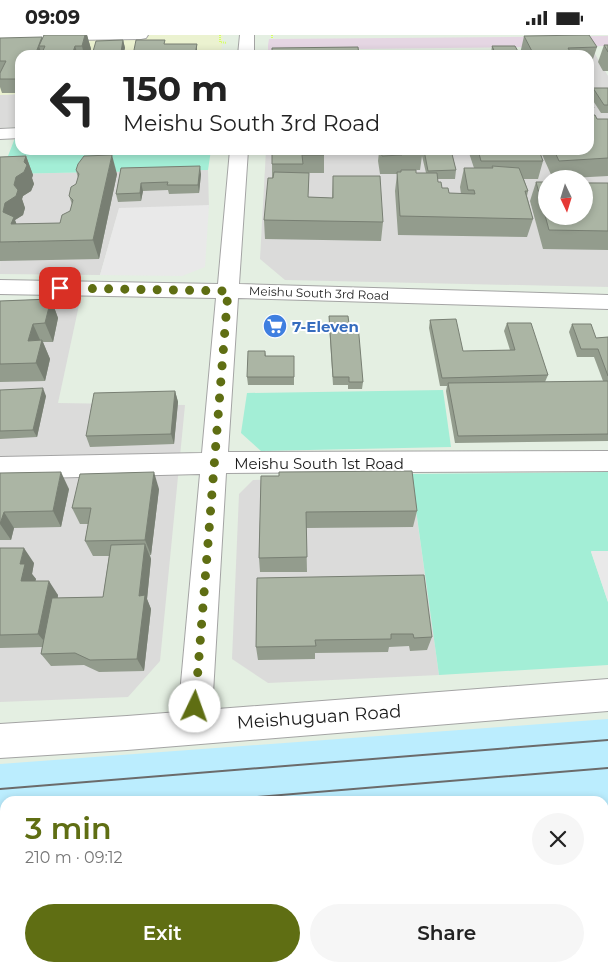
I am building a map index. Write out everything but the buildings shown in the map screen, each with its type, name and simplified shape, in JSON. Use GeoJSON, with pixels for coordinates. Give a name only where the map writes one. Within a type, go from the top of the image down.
{"type":"FeatureCollection","features":[{"type":"Feature","properties":{"kind":"street"},"geometry":{"type":"LineString","coordinates":[[0,37],[141,35]]}},
{"type":"Feature","properties":{"kind":"street"},"geometry":{"type":"LineString","coordinates":[[246,50],[248,35]]}},
{"type":"Feature","properties":{"kind":"street"},"geometry":{"type":"LineString","coordinates":[[0,134],[15,133]]}},
{"type":"Feature","properties":{"kind":"street"},"geometry":{"type":"LineString","coordinates":[[194,727],[196,675],[239,155]]}},
{"type":"Feature","properties":{"kind":"street","name":"Meishu South 3rd Road"},"geometry":{"type":"LineString","coordinates":[[0,287],[228,291],[608,302]]}},
{"type":"Feature","properties":{"kind":"street","name":"Meishu South 1st Road"},"geometry":{"type":"LineString","coordinates":[[0,469],[214,463],[608,461]]}},
{"type":"Feature","properties":{"kind":"street","name":"Meishuguan Road"},"geometry":{"type":"LineString","coordinates":[[0,741],[127,733],[608,695]]}},
{"type":"Feature","properties":{"kind":"shaded area"},"geometry":{"type":"Polygon","coordinates":[[[0,35],[223,35],[222,50],[15,50],[15,94],[0,95],[0,35]]]}},
{"type":"Feature","properties":{"kind":"shaded area"},"geometry":{"type":"Polygon","coordinates":[[[608,36],[608,46],[268,50],[269,39],[608,36]]]}},
{"type":"Feature","properties":{"kind":"shaded area"},"geometry":{"type":"Polygon","coordinates":[[[592,49],[593,50],[518,50],[592,49]]]}},
{"type":"Feature","properties":{"kind":"shaded area"},"geometry":{"type":"Polygon","coordinates":[[[594,52],[608,76],[608,287],[285,280],[260,259],[266,155],[594,155],[594,52]]]}},
{"type":"Feature","properties":{"kind":"shaded area"},"geometry":{"type":"Polygon","coordinates":[[[15,94],[15,127],[0,128],[0,95],[15,94]]]}},
{"type":"Feature","properties":{"kind":"shaded area"},"geometry":{"type":"Polygon","coordinates":[[[15,138],[15,155],[210,155],[208,170],[1,174],[15,138]]]}},
{"type":"Feature","properties":{"kind":"shaded area"},"geometry":{"type":"Polygon","coordinates":[[[208,170],[209,208],[119,209],[100,275],[0,274],[1,174],[208,170]]]}},
{"type":"Feature","properties":{"kind":"shaded area"},"geometry":{"type":"Polygon","coordinates":[[[209,205],[205,267],[182,276],[100,275],[119,208],[209,205]]]}},
{"type":"Feature","properties":{"kind":"shaded area"},"geometry":{"type":"Polygon","coordinates":[[[0,303],[79,305],[58,403],[185,405],[160,661],[128,697],[0,702],[0,303]]]}},
{"type":"Feature","properties":{"kind":"shaded area"},"geometry":{"type":"Polygon","coordinates":[[[443,390],[451,447],[261,451],[241,433],[247,393],[443,390]]]}},
{"type":"Feature","properties":{"kind":"shaded area"},"geometry":{"type":"Polygon","coordinates":[[[608,472],[608,551],[591,552],[608,602],[608,665],[439,675],[411,474],[608,472]]]}},
{"type":"Feature","properties":{"kind":"shaded area"},"geometry":{"type":"Polygon","coordinates":[[[411,475],[439,675],[268,683],[232,659],[239,494],[253,480],[411,475]]]}},
{"type":"Feature","properties":{"kind":"shaded area"},"geometry":{"type":"Polygon","coordinates":[[[591,551],[608,551],[608,602],[591,551]]]}},
{"type":"Feature","properties":{"kind":"shaded area"},"geometry":{"type":"Polygon","coordinates":[[[608,719],[608,796],[0,796],[0,764],[608,719]]]}},
{"type":"Feature","properties":{"kind":"tram line"},"geometry":{"type":"LineString","coordinates":[[0,789],[608,740]]}},
{"type":"Feature","properties":{"kind":"tram line"},"geometry":{"type":"LineString","coordinates":[[269,796],[608,768]]}},
{"type":"Feature","properties":{"kind":"place","name":"7-Eleven"},"geometry":{"type":"Point","coordinates":[275,326]}},
{"type":"Feature","properties":{"kind":"route"},"geometry":{"type":"LineString","coordinates":[[60,288],[228,291],[196,675],[195,707]]}}]}
